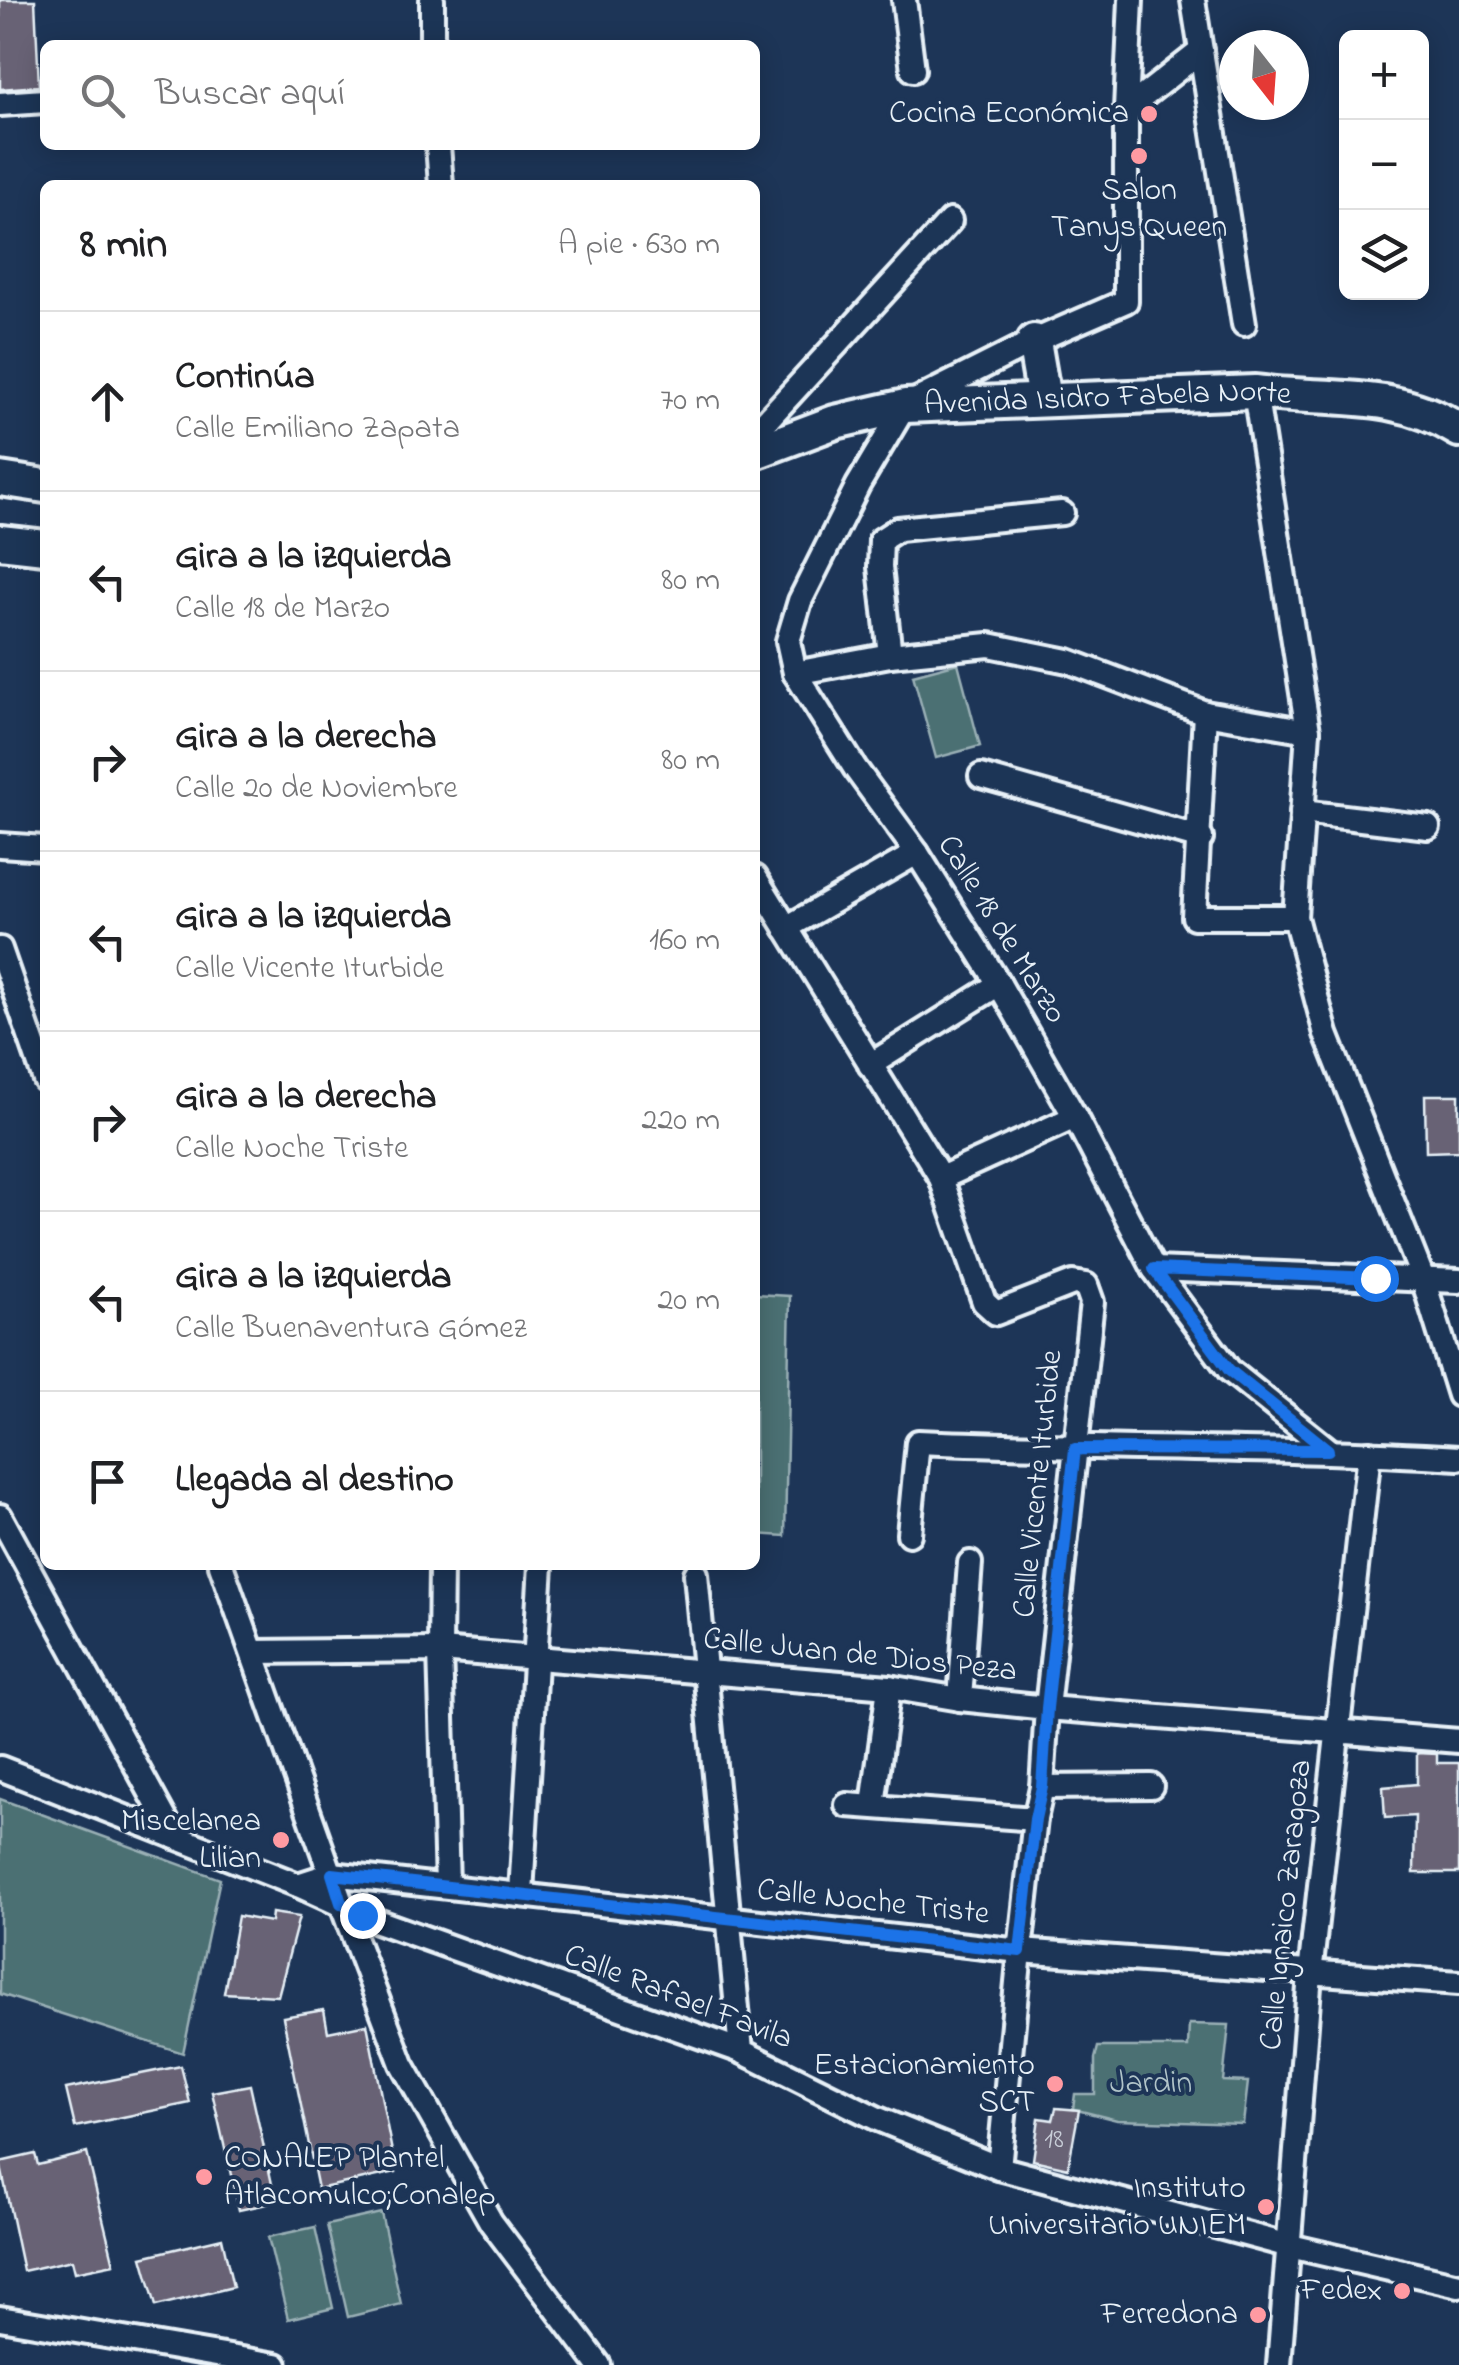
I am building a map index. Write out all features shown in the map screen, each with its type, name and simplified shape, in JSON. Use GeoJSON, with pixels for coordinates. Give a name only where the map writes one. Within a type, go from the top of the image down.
{"type":"FeatureCollection","features":[{"type":"Feature","properties":{"kind":"main road"},"geometry":{"type":"LineString","coordinates":[[1034,341],[1044,399]]}},
{"type":"Feature","properties":{"kind":"main road","name":"Avenida Isidro Fabela Norte"},"geometry":{"type":"LineString","coordinates":[[760,450],[835,422],[905,406],[1256,392],[1365,397],[1438,418],[1459,430]]}},
{"type":"Feature","properties":{"kind":"main road"},"geometry":{"type":"LineString","coordinates":[[0,479],[40,485]]}},
{"type":"Feature","properties":{"kind":"main road"},"geometry":{"type":"LineString","coordinates":[[0,542],[40,546]]}},
{"type":"Feature","properties":{"kind":"street"},"geometry":{"type":"LineString","coordinates":[[432,0],[432,40]]}},
{"type":"Feature","properties":{"kind":"street"},"geometry":{"type":"LineString","coordinates":[[904,0],[913,70]]}},
{"type":"Feature","properties":{"kind":"street"},"geometry":{"type":"LineString","coordinates":[[905,406],[1034,341],[1126,301],[1126,110],[1131,0]]}},
{"type":"Feature","properties":{"kind":"street"},"geometry":{"type":"LineString","coordinates":[[1193,0],[1244,324]]}},
{"type":"Feature","properties":{"kind":"street"},"geometry":{"type":"LineString","coordinates":[[1126,110],[1201,51]]}},
{"type":"Feature","properties":{"kind":"street"},"geometry":{"type":"LineString","coordinates":[[0,104],[40,101]]}},
{"type":"Feature","properties":{"kind":"street"},"geometry":{"type":"LineString","coordinates":[[438,150],[442,180]]}},
{"type":"Feature","properties":{"kind":"street"},"geometry":{"type":"LineString","coordinates":[[760,428],[950,221]]}},
{"type":"Feature","properties":{"kind":"street"},"geometry":{"type":"LineString","coordinates":[[1256,392],[1308,731],[1295,917],[1326,1034],[1423,1280],[1459,1395]]}},
{"type":"Feature","properties":{"kind":"street","name":"Calle 18 de Marzo"},"geometry":{"type":"LineString","coordinates":[[905,406],[858,485],[800,601],[788,641],[795,672],[855,768],[917,853],[999,984],[1075,1117],[1154,1269],[1229,1370],[1328,1450]]}},
{"type":"Feature","properties":{"kind":"street"},"geometry":{"type":"LineString","coordinates":[[890,654],[880,540],[898,529],[1062,512]]}},
{"type":"Feature","properties":{"kind":"street"},"geometry":{"type":"LineString","coordinates":[[795,672],[890,654],[989,645],[1068,660],[1205,712],[1308,731]]}},
{"type":"Feature","properties":{"kind":"street"},"geometry":{"type":"LineString","coordinates":[[1205,712],[1194,917],[1295,917]]}},
{"type":"Feature","properties":{"kind":"street"},"geometry":{"type":"LineString","coordinates":[[981,776],[1200,838]]}},
{"type":"Feature","properties":{"kind":"street"},"geometry":{"type":"LineString","coordinates":[[1302,812],[1428,826]]}},
{"type":"Feature","properties":{"kind":"street"},"geometry":{"type":"LineString","coordinates":[[0,845],[40,848]]}},
{"type":"Feature","properties":{"kind":"street"},"geometry":{"type":"LineString","coordinates":[[786,928],[917,853]]}},
{"type":"Feature","properties":{"kind":"street"},"geometry":{"type":"LineString","coordinates":[[760,885],[940,1178],[1075,1117]]}},
{"type":"Feature","properties":{"kind":"street"},"geometry":{"type":"LineString","coordinates":[[0,949],[39,1044]]}},
{"type":"Feature","properties":{"kind":"street"},"geometry":{"type":"LineString","coordinates":[[870,1065],[999,984]]}},
{"type":"Feature","properties":{"kind":"street","name":"Calle Vicente Iturbide"},"geometry":{"type":"LineString","coordinates":[[940,1178],[984,1302],[996,1313],[1073,1283],[1086,1285],[1092,1302],[999,2168]]}},
{"type":"Feature","properties":{"kind":"street"},"geometry":{"type":"LineString","coordinates":[[1154,1269],[1459,1281]]}},
{"type":"Feature","properties":{"kind":"street"},"geometry":{"type":"LineString","coordinates":[[909,1534],[918,1442],[1075,1449],[1328,1450],[1459,1458]]}},
{"type":"Feature","properties":{"kind":"street","name":"Calle Ignaico Zaragoza"},"geometry":{"type":"LineString","coordinates":[[1279,2365],[1310,1974],[1369,1453]]}},
{"type":"Feature","properties":{"kind":"street"},"geometry":{"type":"LineString","coordinates":[[0,1516],[175,1837]]}},
{"type":"Feature","properties":{"kind":"street"},"geometry":{"type":"LineString","coordinates":[[960,1700],[970,1562]]}},
{"type":"Feature","properties":{"kind":"street"},"geometry":{"type":"LineString","coordinates":[[223,1570],[341,1903],[411,2080],[491,2222],[598,2365]]}},
{"type":"Feature","properties":{"kind":"street"},"geometry":{"type":"LineString","coordinates":[[442,1570],[440,1650],[447,1885]]}},
{"type":"Feature","properties":{"kind":"street"},"geometry":{"type":"LineString","coordinates":[[521,1893],[540,1570]]}},
{"type":"Feature","properties":{"kind":"street"},"geometry":{"type":"LineString","coordinates":[[696,1574],[741,2051]]}},
{"type":"Feature","properties":{"kind":"street","name":"Calle Juan de Dios Peza"},"geometry":{"type":"LineString","coordinates":[[253,1652],[440,1650],[534,1657],[888,1687],[960,1700],[1047,1708],[1459,1742]]}},
{"type":"Feature","properties":{"kind":"street"},"geometry":{"type":"LineString","coordinates":[[873,1805],[888,1687]]}},
{"type":"Feature","properties":{"kind":"street","name":"Calle Rafael Favila"},"geometry":{"type":"LineString","coordinates":[[0,1768],[298,1885],[395,1928],[741,2051],[878,2120],[999,2168],[1290,2246],[1459,2285]]}},
{"type":"Feature","properties":{"kind":"street"},"geometry":{"type":"LineString","coordinates":[[1042,1787],[1152,1786]]}},
{"type":"Feature","properties":{"kind":"street"},"geometry":{"type":"LineString","coordinates":[[847,1806],[1035,1819]]}},
{"type":"Feature","properties":{"kind":"street","name":"Calle Noche Triste"},"geometry":{"type":"LineString","coordinates":[[298,1885],[332,1874],[1020,1951],[1459,1983]]}},
{"type":"Feature","properties":{"kind":"street"},"geometry":{"type":"LineString","coordinates":[[0,2318],[276,2365]]}},
{"type":"Feature","properties":{"kind":"green space"},"geometry":{"type":"Polygon","coordinates":[[[958,663],[980,746],[936,758],[913,675],[958,663]]]}},
{"type":"Feature","properties":{"kind":"green space"},"geometry":{"type":"Polygon","coordinates":[[[760,1294],[790,1296],[785,1536],[760,1534],[760,1294]]]}},
{"type":"Feature","properties":{"kind":"green space"},"geometry":{"type":"Polygon","coordinates":[[[0,1799],[220,1879],[183,2053],[0,1994],[0,1799]]]}},
{"type":"Feature","properties":{"kind":"green space","name":"Jardin"},"geometry":{"type":"Polygon","coordinates":[[[1189,2024],[1229,2025],[1223,2081],[1248,2082],[1243,2124],[1117,2120],[1073,2109],[1075,2094],[1095,2094],[1098,2047],[1188,2047],[1189,2024]]]}},
{"type":"Feature","properties":{"kind":"green space"},"geometry":{"type":"Polygon","coordinates":[[[381,2213],[401,2304],[348,2317],[327,2225],[381,2213]]]}},
{"type":"Feature","properties":{"kind":"green space"},"geometry":{"type":"Polygon","coordinates":[[[315,2227],[333,2308],[288,2319],[268,2237],[315,2227]]]}},
{"type":"Feature","properties":{"kind":"building"},"geometry":{"type":"Polygon","coordinates":[[[0,0],[35,0],[39,86],[0,89],[0,0]]]}},
{"type":"Feature","properties":{"kind":"building"},"geometry":{"type":"Polygon","coordinates":[[[1425,1095],[1459,1095],[1459,1151],[1426,1152],[1425,1095]]]}},
{"type":"Feature","properties":{"kind":"building"},"geometry":{"type":"Polygon","coordinates":[[[1417,1753],[1437,1754],[1437,1763],[1459,1763],[1459,1873],[1414,1873],[1415,1816],[1385,1818],[1383,1787],[1417,1784],[1417,1753]]]}},
{"type":"Feature","properties":{"kind":"building"},"geometry":{"type":"Polygon","coordinates":[[[272,1913],[299,1917],[278,1996],[224,1993],[238,1916],[271,1922],[272,1913]]]}},
{"type":"Feature","properties":{"kind":"building"},"geometry":{"type":"Polygon","coordinates":[[[324,2010],[328,2032],[367,2024],[396,2172],[318,2189],[283,2017],[324,2010]]]}},
{"type":"Feature","properties":{"kind":"building"},"geometry":{"type":"Polygon","coordinates":[[[181,2066],[190,2103],[75,2127],[66,2089],[181,2066]]]}},
{"type":"Feature","properties":{"kind":"building"},"geometry":{"type":"Polygon","coordinates":[[[250,2085],[276,2202],[239,2210],[212,2092],[250,2085]]]}},
{"type":"Feature","properties":{"kind":"building"},"geometry":{"type":"Polygon","coordinates":[[[1056,2108],[1079,2110],[1068,2168],[1033,2160],[1039,2118],[1053,2120],[1056,2108]]]}},
{"type":"Feature","properties":{"kind":"building"},"geometry":{"type":"Polygon","coordinates":[[[87,2153],[114,2264],[75,2272],[72,2260],[23,2271],[0,2162],[35,2154],[38,2165],[87,2153]]]}},
{"type":"Feature","properties":{"kind":"building"},"geometry":{"type":"Polygon","coordinates":[[[222,2238],[233,2287],[156,2306],[142,2257],[222,2238]]]}},
{"type":"Feature","properties":{"kind":"place","name":"Cocina Económica"},"geometry":{"type":"Point","coordinates":[1149,114]}},
{"type":"Feature","properties":{"kind":"place","name":"Salon Tanys Queen"},"geometry":{"type":"Point","coordinates":[1139,156]}},
{"type":"Feature","properties":{"kind":"place","name":"Miscelanea Lilian"},"geometry":{"type":"Point","coordinates":[281,1840]}},
{"type":"Feature","properties":{"kind":"place","name":"Estacionamiento SCT"},"geometry":{"type":"Point","coordinates":[1055,2084]}},
{"type":"Feature","properties":{"kind":"place","name":"CONALEP Plantel Atlacomulco;Conalep"},"geometry":{"type":"Point","coordinates":[204,2177]}},
{"type":"Feature","properties":{"kind":"place","name":"Instituto Universitario UNIEM"},"geometry":{"type":"Point","coordinates":[1266,2207]}},
{"type":"Feature","properties":{"kind":"place","name":"Fedex"},"geometry":{"type":"Point","coordinates":[1402,2291]}},
{"type":"Feature","properties":{"kind":"place","name":"Ferredona"},"geometry":{"type":"Point","coordinates":[1258,2315]}},
{"type":"Feature","properties":{"kind":"route"},"geometry":{"type":"LineString","coordinates":[[362,1915],[341,1903],[332,1874],[1020,1951],[1042,1787],[1075,1449],[1328,1450],[1229,1370],[1154,1269],[1375,1278]]}}]}
